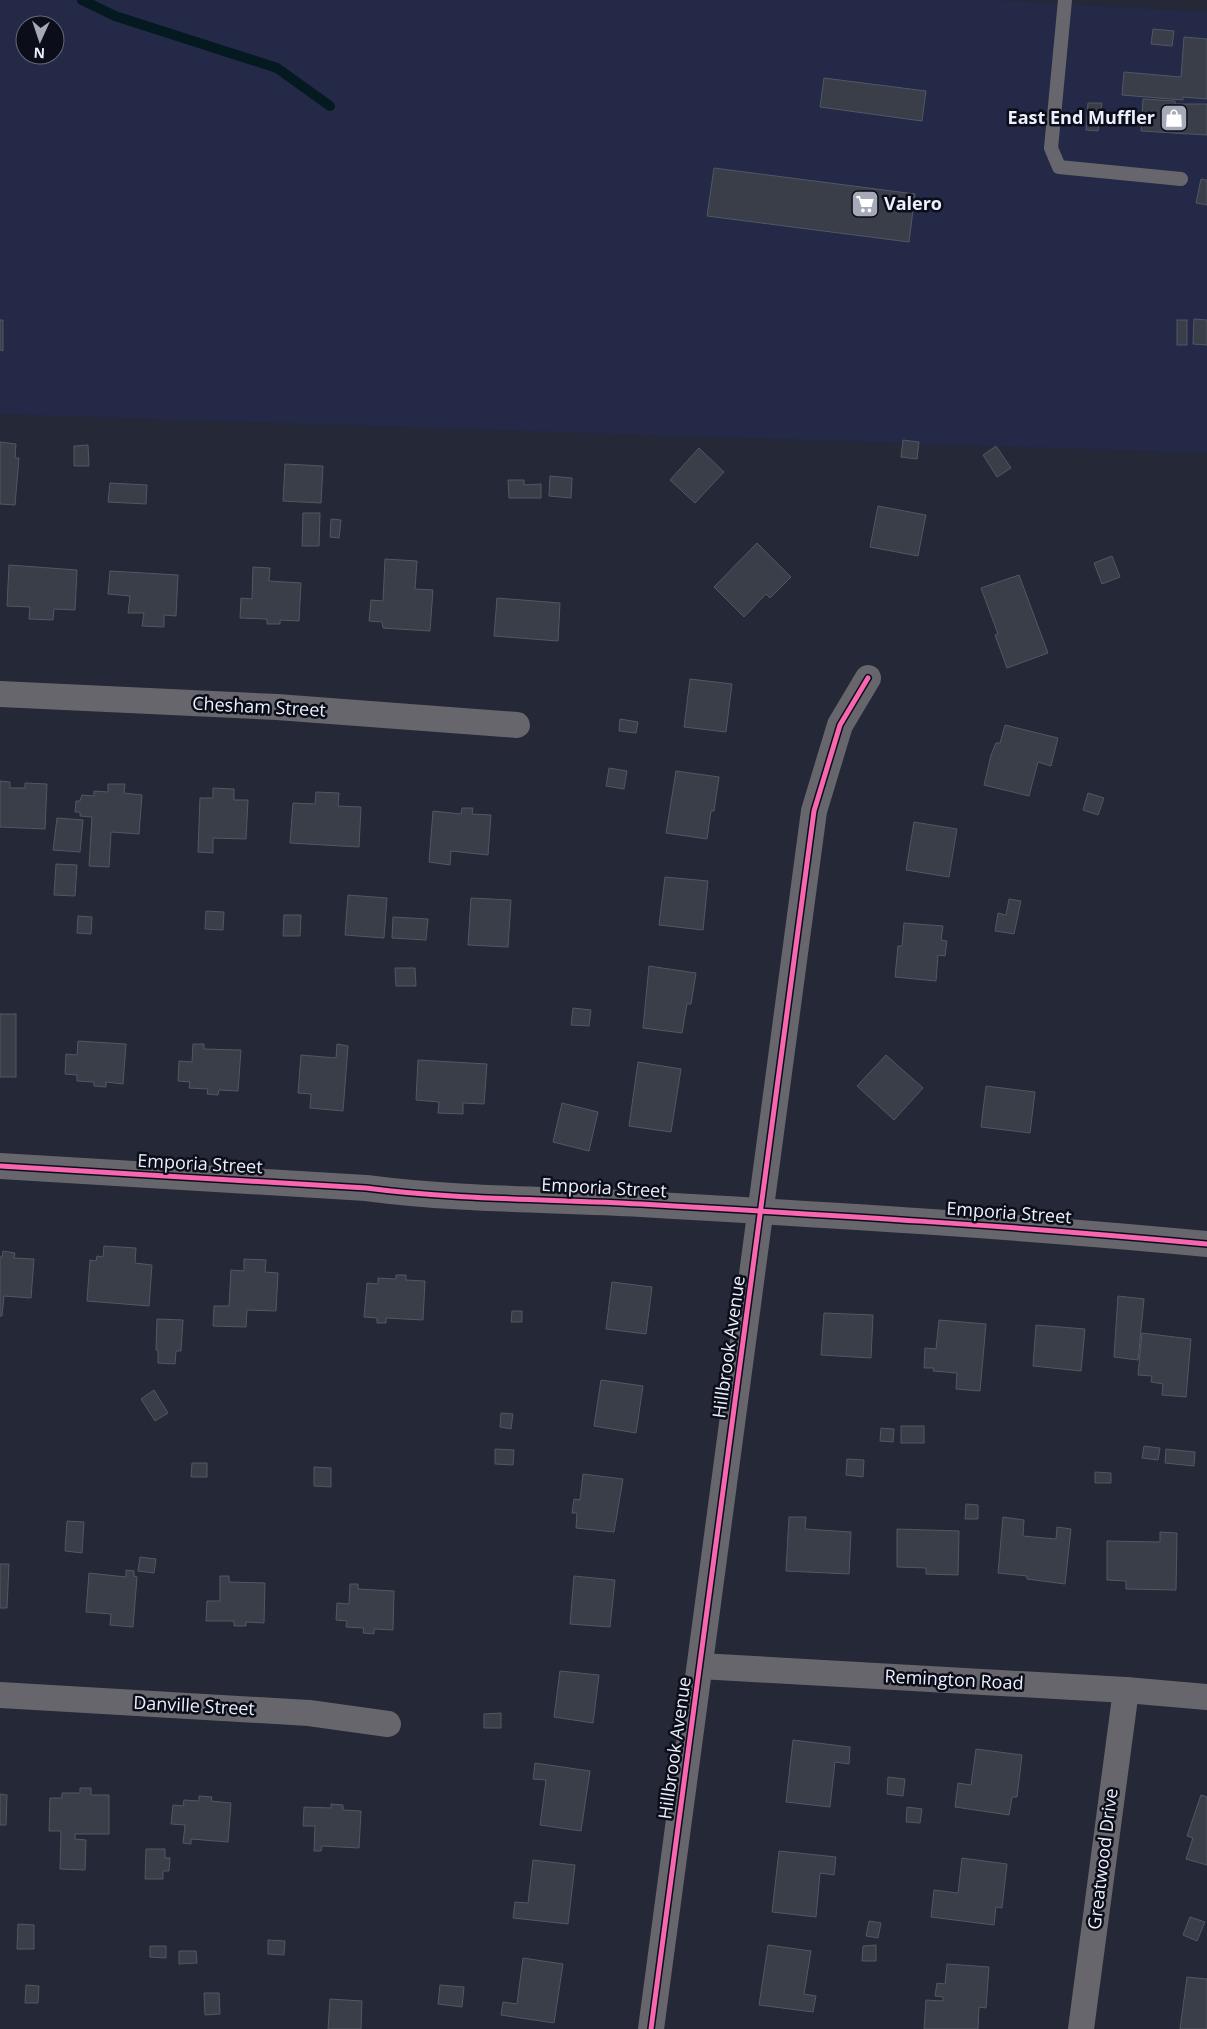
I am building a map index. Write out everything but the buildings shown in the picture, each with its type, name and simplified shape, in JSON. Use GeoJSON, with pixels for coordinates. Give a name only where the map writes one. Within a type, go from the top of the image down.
{"type":"FeatureCollection","features":[{"type":"Feature","properties":{"kind":"street","name":"Hillbrook Avenue"},"geometry":{"type":"LineString","coordinates":[[650,2029],[814,811],[840,725],[868,678]]}},
{"type":"Feature","properties":{"kind":"street","name":"Chesham Street"},"geometry":{"type":"LineString","coordinates":[[0,694],[277,707],[518,725]]}},
{"type":"Feature","properties":{"kind":"street","name":"Emporia Street"},"geometry":{"type":"LineString","coordinates":[[0,1166],[366,1188],[413,1194],[531,1198],[1046,1228],[1207,1244]]}},
{"type":"Feature","properties":{"kind":"street","name":"Remington Road"},"geometry":{"type":"LineString","coordinates":[[700,1666],[1126,1690],[1207,1697]]}},
{"type":"Feature","properties":{"kind":"street","name":"Greatwood Drive"},"geometry":{"type":"LineString","coordinates":[[1082,2029],[1126,1690]]}},
{"type":"Feature","properties":{"kind":"street","name":"Danville Street"},"geometry":{"type":"LineString","coordinates":[[0,1695],[309,1713],[388,1724]]}},
{"type":"Feature","properties":{"kind":"lane"},"geometry":{"type":"LineString","coordinates":[[1065,0],[1051,148],[1059,167],[1181,179]]}},
{"type":"Feature","properties":{"kind":"shaded area"},"geometry":{"type":"Polygon","coordinates":[[[0,0],[998,0],[1207,12],[1207,453],[0,414],[0,0]]]}},
{"type":"Feature","properties":{"kind":"waterway"},"geometry":{"type":"LineString","coordinates":[[82,0],[115,16],[277,68],[330,106]]}},
{"type":"Feature","properties":{"kind":"cycle path"},"geometry":{"type":"LineString","coordinates":[[651,2029],[814,811],[840,725],[868,678]]}},
{"type":"Feature","properties":{"kind":"cycle path"},"geometry":{"type":"LineString","coordinates":[[0,1166],[366,1188],[434,1195],[641,1204],[995,1226],[1207,1244]]}},
{"type":"Feature","properties":{"kind":"place","name":"East End Muffler"},"geometry":{"type":"Point","coordinates":[1174,118]}},
{"type":"Feature","properties":{"kind":"place","name":"Valero"},"geometry":{"type":"Point","coordinates":[865,204]}}]}
